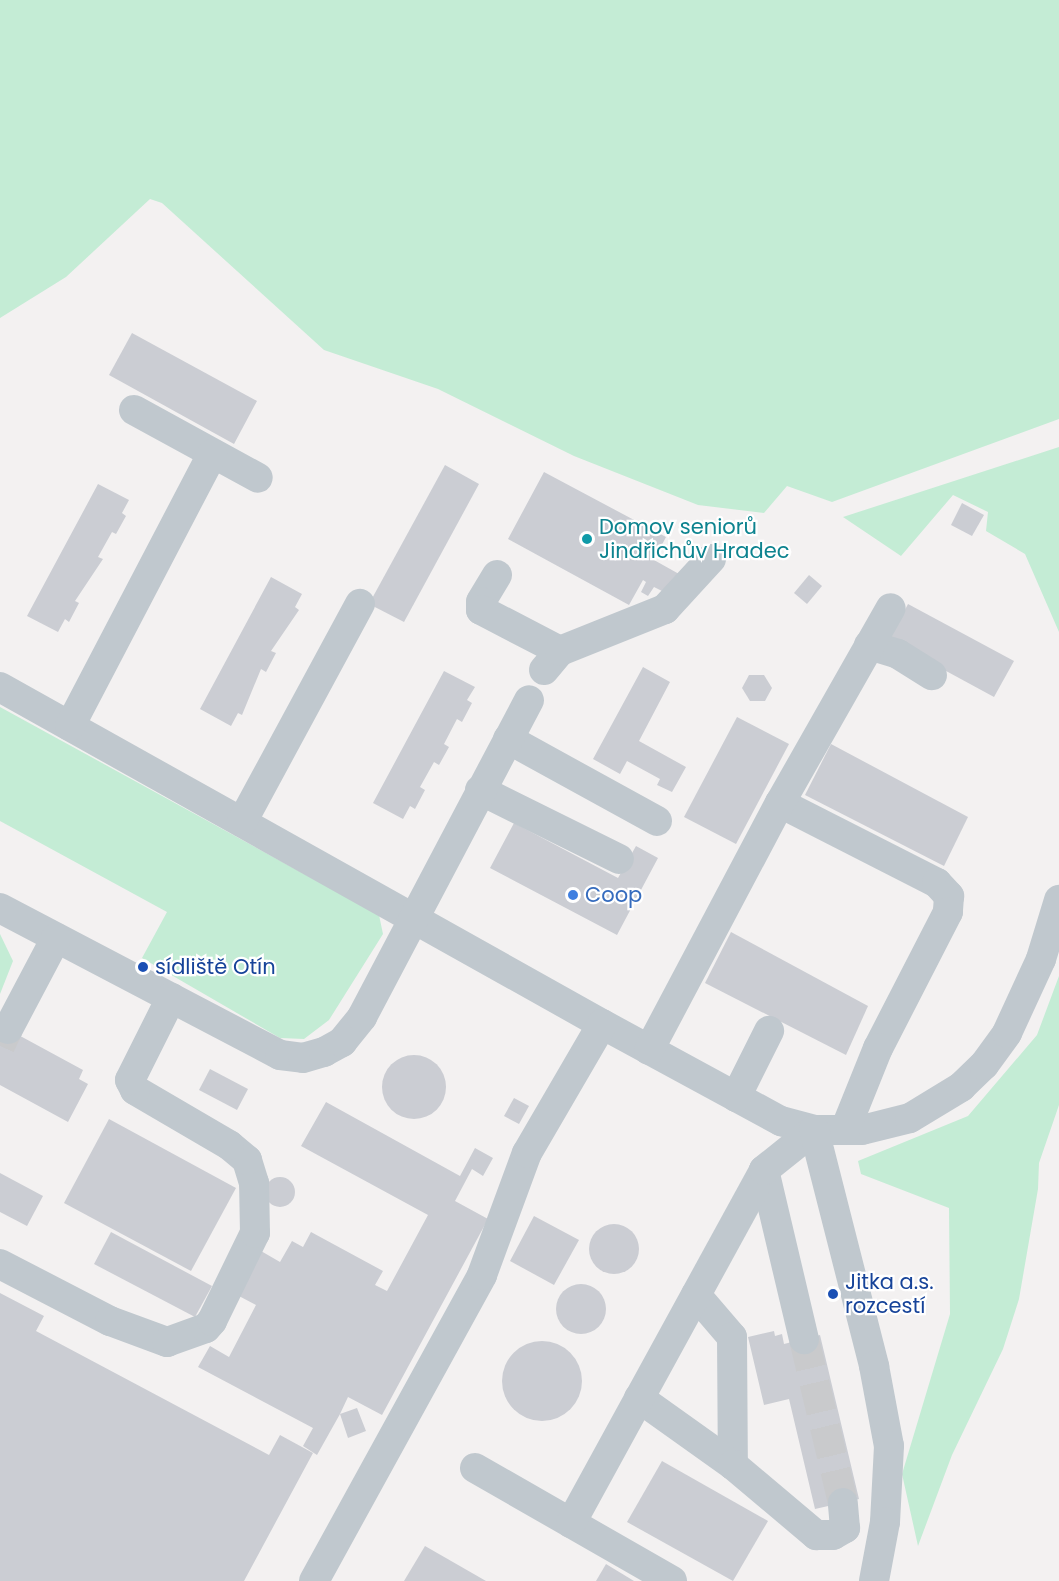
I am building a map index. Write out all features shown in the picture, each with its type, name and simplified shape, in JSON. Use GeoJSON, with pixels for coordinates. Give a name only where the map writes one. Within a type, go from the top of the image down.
{"type":"FeatureCollection","features":[{"type":"Feature","properties":{"kind":"street"},"geometry":{"type":"LineString","coordinates":[[134,410],[258,478]]}},
{"type":"Feature","properties":{"kind":"street"},"geometry":{"type":"LineString","coordinates":[[73,718],[185,512],[189,497],[212,454]]}},
{"type":"Feature","properties":{"kind":"street"},"geometry":{"type":"LineString","coordinates":[[497,575],[480,602],[481,610],[552,661],[665,609],[711,559]]}},
{"type":"Feature","properties":{"kind":"street"},"geometry":{"type":"LineString","coordinates":[[242,822],[360,604]]}},
{"type":"Feature","properties":{"kind":"street"},"geometry":{"type":"LineString","coordinates":[[649,1050],[780,803],[891,608]]}},
{"type":"Feature","properties":{"kind":"street"},"geometry":{"type":"LineString","coordinates":[[869,645],[898,654],[932,675]]}},
{"type":"Feature","properties":{"kind":"street"},"geometry":{"type":"LineString","coordinates":[[0,687],[73,718],[242,822],[649,1050],[781,1121],[814,1130],[862,1130],[910,1118],[942,1102],[984,1065],[1007,1033],[1021,1003],[1041,959],[1059,900]]}},
{"type":"Feature","properties":{"kind":"street"},"geometry":{"type":"LineString","coordinates":[[0,908],[280,1055],[303,1058],[324,1052],[342,1042],[362,1017],[412,917],[529,699]]}},
{"type":"Feature","properties":{"kind":"street"},"geometry":{"type":"LineString","coordinates":[[508,739],[657,821]]}},
{"type":"Feature","properties":{"kind":"street"},"geometry":{"type":"LineString","coordinates":[[480,790],[619,860]]}},
{"type":"Feature","properties":{"kind":"street"},"geometry":{"type":"LineString","coordinates":[[780,803],[937,883],[949,896],[948,912],[878,1048],[845,1130]]}},
{"type":"Feature","properties":{"kind":"street"},"geometry":{"type":"LineString","coordinates":[[8,1029],[56,938]]}},
{"type":"Feature","properties":{"kind":"street"},"geometry":{"type":"LineString","coordinates":[[0,1264],[110,1321],[167,1342],[206,1328],[212,1321],[255,1233],[254,1183],[247,1160],[229,1144],[135,1090],[130,1080],[171,998]]}},
{"type":"Feature","properties":{"kind":"street"},"geometry":{"type":"LineString","coordinates":[[314,1581],[482,1275],[526,1153],[602,1024]]}},
{"type":"Feature","properties":{"kind":"street"},"geometry":{"type":"LineString","coordinates":[[736,1097],[769,1031]]}},
{"type":"Feature","properties":{"kind":"street"},"geometry":{"type":"LineString","coordinates":[[571,1523],[764,1170],[814,1130]]}},
{"type":"Feature","properties":{"kind":"street"},"geometry":{"type":"LineString","coordinates":[[814,1130],[874,1366],[889,1446],[885,1522],[874,1581]]}},
{"type":"Feature","properties":{"kind":"street"},"geometry":{"type":"LineString","coordinates":[[764,1170],[804,1339]]}},
{"type":"Feature","properties":{"kind":"street"},"geometry":{"type":"LineString","coordinates":[[696,1295],[732,1337],[733,1465]]}},
{"type":"Feature","properties":{"kind":"street"},"geometry":{"type":"LineString","coordinates":[[639,1398],[733,1465],[816,1535],[833,1535],[846,1528],[843,1503]]}},
{"type":"Feature","properties":{"kind":"street"},"geometry":{"type":"LineString","coordinates":[[475,1468],[672,1581]]}},
{"type":"Feature","properties":{"kind":"green space"},"geometry":{"type":"Polygon","coordinates":[[[0,0],[1059,0],[1059,419],[832,502],[787,486],[764,513],[698,505],[574,456],[438,389],[324,350],[162,203],[150,199],[66,277],[0,318],[0,0]]]}},
{"type":"Feature","properties":{"kind":"green space"},"geometry":{"type":"Polygon","coordinates":[[[1059,447],[1059,632],[1025,554],[986,531],[988,512],[953,495],[901,556],[843,517],[1059,447]]]}},
{"type":"Feature","properties":{"kind":"green space"},"geometry":{"type":"Polygon","coordinates":[[[0,707],[379,915],[383,934],[329,1020],[304,1039],[280,1038],[142,958],[167,912],[0,821],[0,707]]]}},
{"type":"Feature","properties":{"kind":"green space"},"geometry":{"type":"Polygon","coordinates":[[[0,934],[13,961],[0,994],[0,934]]]}},
{"type":"Feature","properties":{"kind":"green space"},"geometry":{"type":"Polygon","coordinates":[[[1059,976],[1059,1105],[1039,1163],[1038,1189],[1019,1299],[1003,1349],[952,1455],[918,1546],[902,1474],[950,1314],[949,1208],[861,1174],[858,1161],[968,1116],[1037,1035],[1059,976]]]}},
{"type":"Feature","properties":{"kind":"building"},"geometry":{"type":"Polygon","coordinates":[[[132,333],[257,401],[234,444],[109,375],[132,333]]]}},
{"type":"Feature","properties":{"kind":"building"},"geometry":{"type":"Polygon","coordinates":[[[445,465],[479,484],[404,622],[369,604],[445,465]]]}},
{"type":"Feature","properties":{"kind":"building","name":"Domov seniorů Jindřichův Hradec"},"geometry":{"type":"Polygon","coordinates":[[[544,472],[666,537],[654,560],[679,574],[668,594],[654,587],[648,596],[641,592],[646,582],[643,580],[629,605],[508,539],[544,472]]]}},
{"type":"Feature","properties":{"kind":"building"},"geometry":{"type":"Polygon","coordinates":[[[98,484],[129,500],[122,513],[126,516],[116,534],[112,532],[98,557],[103,559],[75,601],[79,603],[69,622],[65,619],[58,632],[27,616],[98,484]]]}},
{"type":"Feature","properties":{"kind":"building"},"geometry":{"type":"Polygon","coordinates":[[[962,503],[984,515],[972,536],[951,525],[962,503]]]}},
{"type":"Feature","properties":{"kind":"building"},"geometry":{"type":"Polygon","coordinates":[[[809,575],[822,586],[807,604],[794,593],[809,575]]]}},
{"type":"Feature","properties":{"kind":"building"},"geometry":{"type":"Polygon","coordinates":[[[271,577],[302,594],[295,607],[299,610],[271,651],[276,653],[266,672],[261,669],[242,715],[238,713],[231,726],[200,709],[271,577]]]}},
{"type":"Feature","properties":{"kind":"building"},"geometry":{"type":"Polygon","coordinates":[[[908,604],[1014,661],[994,697],[889,640],[908,604]]]}},
{"type":"Feature","properties":{"kind":"building"},"geometry":{"type":"Polygon","coordinates":[[[643,667],[670,682],[639,741],[686,767],[672,792],[657,785],[660,779],[627,761],[620,774],[593,759],[643,667]]]}},
{"type":"Feature","properties":{"kind":"building"},"geometry":{"type":"Polygon","coordinates":[[[444,671],[475,687],[467,700],[472,703],[462,722],[457,719],[444,744],[449,747],[439,765],[434,762],[420,787],[425,790],[415,809],[410,806],[403,819],[373,803],[444,671]]]}},
{"type":"Feature","properties":{"kind":"building"},"geometry":{"type":"Polygon","coordinates":[[[749,675],[764,675],[772,688],[765,701],[750,701],[742,688],[749,675]]]}},
{"type":"Feature","properties":{"kind":"building"},"geometry":{"type":"Polygon","coordinates":[[[737,717],[789,744],[736,844],[684,817],[737,717]]]}},
{"type":"Feature","properties":{"kind":"building"},"geometry":{"type":"Polygon","coordinates":[[[831,744],[968,817],[944,866],[805,795],[831,744]]]}},
{"type":"Feature","properties":{"kind":"building"},"geometry":{"type":"Polygon","coordinates":[[[514,823],[618,878],[636,846],[658,858],[617,935],[490,868],[514,823]]]}},
{"type":"Feature","properties":{"kind":"building"},"geometry":{"type":"Polygon","coordinates":[[[731,932],[868,1006],[846,1055],[705,983],[731,932]]]}},
{"type":"Feature","properties":{"kind":"building"},"geometry":{"type":"Polygon","coordinates":[[[0,1025],[83,1070],[79,1079],[88,1084],[68,1122],[0,1085],[0,1025]]]}},
{"type":"Feature","properties":{"kind":"building"},"geometry":{"type":"Polygon","coordinates":[[[414,1055],[432,1061],[440,1069],[446,1087],[440,1105],[432,1113],[414,1119],[396,1113],[388,1105],[382,1087],[388,1069],[396,1061],[414,1055]]]}},
{"type":"Feature","properties":{"kind":"building"},"geometry":{"type":"Polygon","coordinates":[[[210,1069],[248,1089],[237,1110],[199,1090],[210,1069]]]}},
{"type":"Feature","properties":{"kind":"building"},"geometry":{"type":"Polygon","coordinates":[[[514,1098],[529,1106],[519,1124],[504,1116],[514,1098]]]}},
{"type":"Feature","properties":{"kind":"building"},"geometry":{"type":"Polygon","coordinates":[[[326,1102],[460,1176],[475,1148],[493,1158],[483,1176],[472,1169],[455,1201],[488,1219],[382,1415],[348,1397],[317,1455],[303,1446],[313,1428],[198,1367],[210,1346],[229,1357],[256,1305],[237,1295],[261,1251],[280,1262],[292,1241],[303,1247],[311,1232],[383,1271],[375,1285],[387,1291],[428,1215],[301,1146],[326,1102]]]}},
{"type":"Feature","properties":{"kind":"building"},"geometry":{"type":"Polygon","coordinates":[[[109,1119],[236,1188],[191,1271],[64,1203],[109,1119]]]}},
{"type":"Feature","properties":{"kind":"building"},"geometry":{"type":"Polygon","coordinates":[[[0,1173],[43,1196],[27,1226],[0,1212],[0,1173]]]}},
{"type":"Feature","properties":{"kind":"building"},"geometry":{"type":"Polygon","coordinates":[[[280,1177],[290,1182],[295,1192],[290,1202],[280,1207],[270,1202],[265,1192],[270,1182],[280,1177]]]}},
{"type":"Feature","properties":{"kind":"building"},"geometry":{"type":"Polygon","coordinates":[[[534,1216],[579,1240],[554,1285],[510,1261],[534,1216]]]}},
{"type":"Feature","properties":{"kind":"building"},"geometry":{"type":"Polygon","coordinates":[[[609,1224],[619,1224],[632,1231],[639,1244],[639,1254],[632,1267],[619,1274],[609,1274],[600,1270],[593,1263],[589,1254],[589,1244],[593,1235],[600,1228],[609,1224]]]}},
{"type":"Feature","properties":{"kind":"building"},"geometry":{"type":"Polygon","coordinates":[[[111,1232],[212,1286],[195,1317],[94,1264],[111,1232]]]}},
{"type":"Feature","properties":{"kind":"building"},"geometry":{"type":"Polygon","coordinates":[[[576,1284],[586,1284],[599,1291],[606,1304],[606,1314],[599,1327],[586,1334],[576,1334],[567,1330],[560,1323],[556,1314],[556,1304],[560,1295],[567,1288],[576,1284]]]}},
{"type":"Feature","properties":{"kind":"building"},"geometry":{"type":"Polygon","coordinates":[[[0,1293],[44,1316],[36,1331],[269,1455],[280,1435],[313,1453],[244,1581],[0,1581],[0,1293]]]}},
{"type":"Feature","properties":{"kind":"building"},"geometry":{"type":"Polygon","coordinates":[[[774,1331],[775,1336],[782,1334],[784,1344],[820,1335],[859,1499],[815,1509],[789,1399],[764,1405],[748,1337],[774,1331]]]}},
{"type":"Feature","properties":{"kind":"building"},"geometry":{"type":"Polygon","coordinates":[[[542,1341],[557,1344],[570,1353],[579,1366],[582,1381],[579,1396],[570,1409],[557,1418],[542,1421],[527,1418],[514,1409],[505,1396],[502,1381],[505,1366],[514,1353],[527,1344],[542,1341]]]}},
{"type":"Feature","properties":{"kind":"building"},"geometry":{"type":"Polygon","coordinates":[[[357,1408],[366,1431],[348,1438],[340,1414],[357,1408]]]}},
{"type":"Feature","properties":{"kind":"building"},"geometry":{"type":"Polygon","coordinates":[[[662,1461],[768,1521],[733,1581],[627,1522],[662,1461]]]}},
{"type":"Feature","properties":{"kind":"building"},"geometry":{"type":"Polygon","coordinates":[[[425,1546],[486,1581],[404,1581],[425,1546]]]}},
{"type":"Feature","properties":{"kind":"building"},"geometry":{"type":"Polygon","coordinates":[[[606,1564],[634,1581],[596,1581],[606,1564]]]}},
{"type":"Feature","properties":{"kind":"tunnel"},"geometry":{"type":"LineString","coordinates":[[0,1046],[8,1029]]}},
{"type":"Feature","properties":{"kind":"tunnel"},"geometry":{"type":"LineString","coordinates":[[804,1339],[843,1503]]}},
{"type":"Feature","properties":{"kind":"place","name":"Domov seniorů Jindřichův Hradec"},"geometry":{"type":"Point","coordinates":[587,539]}},
{"type":"Feature","properties":{"kind":"place","name":"Coop"},"geometry":{"type":"Point","coordinates":[573,895]}},
{"type":"Feature","properties":{"kind":"place","name":"sídliště Otín"},"geometry":{"type":"Point","coordinates":[143,967]}},
{"type":"Feature","properties":{"kind":"place","name":"Jitka a.s. rozcestí"},"geometry":{"type":"Point","coordinates":[833,1294]}}]}
